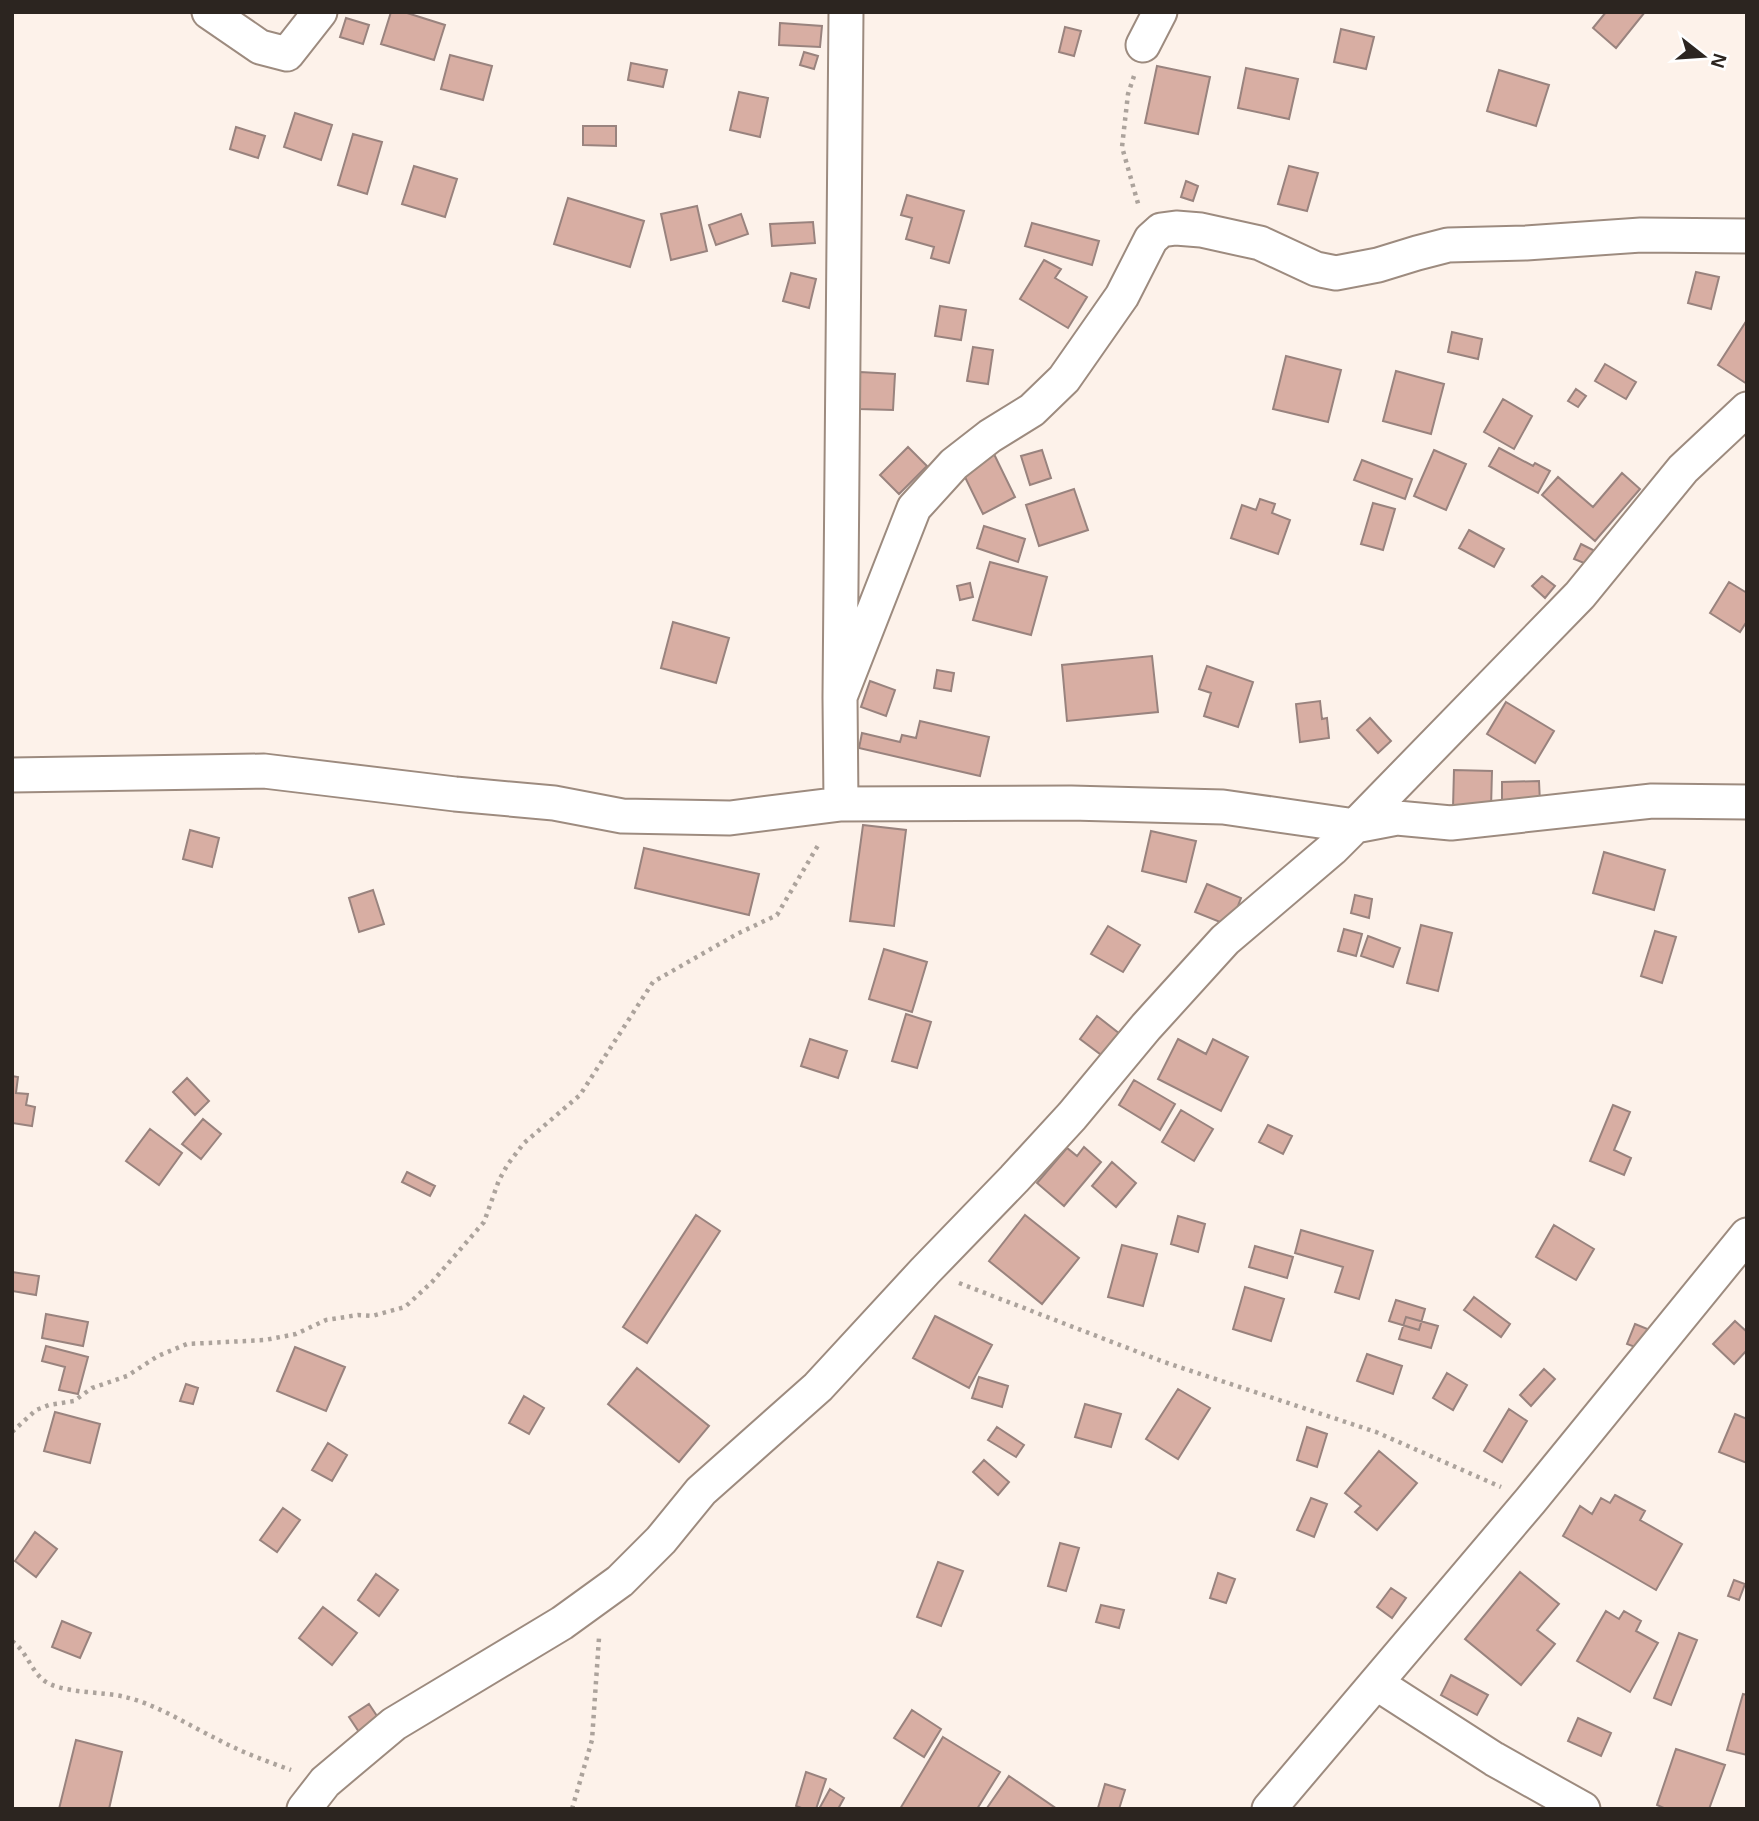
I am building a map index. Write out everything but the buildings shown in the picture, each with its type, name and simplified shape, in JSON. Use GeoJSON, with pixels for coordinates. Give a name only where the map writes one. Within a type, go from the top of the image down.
{"type":"FeatureCollection","features":[{"type":"Feature","properties":{"kind":"street"},"geometry":{"type":"LineString","coordinates":[[209,12],[260,47],[287,54],[320,12]]}},
{"type":"Feature","properties":{"kind":"street"},"geometry":{"type":"LineString","coordinates":[[841,804],[846,12]]}},
{"type":"Feature","properties":{"kind":"street"},"geometry":{"type":"LineString","coordinates":[[1143,45],[1160,12]]}},
{"type":"Feature","properties":{"kind":"street"},"geometry":{"type":"LineString","coordinates":[[841,697],[914,508],[954,464],[990,436],[1032,410],[1064,379],[1122,296],[1151,239],[1161,230],[1201,230],[1260,243],[1316,270],[1336,273],[1378,265],[1448,245],[1641,235],[1747,236]]}},
{"type":"Feature","properties":{"kind":"street"},"geometry":{"type":"LineString","coordinates":[[304,1809],[325,1782],[394,1724],[562,1623],[620,1581],[661,1540],[719,1473],[818,1387],[1072,1116],[1146,1027],[1225,940],[1332,849],[1580,595],[1683,469],[1747,409]]}},
{"type":"Feature","properties":{"kind":"street"},"geometry":{"type":"LineString","coordinates":[[12,775],[264,771],[554,803],[622,816],[730,818],[841,804],[1071,803],[1223,807],[1355,825],[1397,818],[1451,823],[1652,801],[1747,802]]}},
{"type":"Feature","properties":{"kind":"street"},"geometry":{"type":"LineString","coordinates":[[1269,1809],[1531,1500],[1747,1235]]}},
{"type":"Feature","properties":{"kind":"street"},"geometry":{"type":"LineString","coordinates":[[1376,1683],[1494,1759],[1583,1809]]}},
{"type":"Feature","properties":{"kind":"path"},"geometry":{"type":"LineString","coordinates":[[1143,45],[1128,94],[1122,147],[1134,193],[1151,239]]}},
{"type":"Feature","properties":{"kind":"path"},"geometry":{"type":"LineString","coordinates":[[12,1432],[36,1410],[74,1401],[92,1388],[127,1376],[158,1356],[187,1344],[264,1340],[296,1334],[326,1320],[358,1315],[372,1316],[405,1307],[432,1282],[484,1222],[508,1164],[524,1143],[580,1095],[653,982],[737,934],[778,915],[841,804]]}},
{"type":"Feature","properties":{"kind":"path"},"geometry":{"type":"LineString","coordinates":[[925,1271],[1164,1362],[1376,1432],[1531,1500]]}},
{"type":"Feature","properties":{"kind":"path"},"geometry":{"type":"LineString","coordinates":[[572,1809],[592,1740],[599,1641],[597,1598]]}},
{"type":"Feature","properties":{"kind":"path"},"geometry":{"type":"LineString","coordinates":[[12,1641],[25,1654],[42,1679],[56,1686],[125,1697],[164,1712],[249,1755],[325,1782]]}}]}
